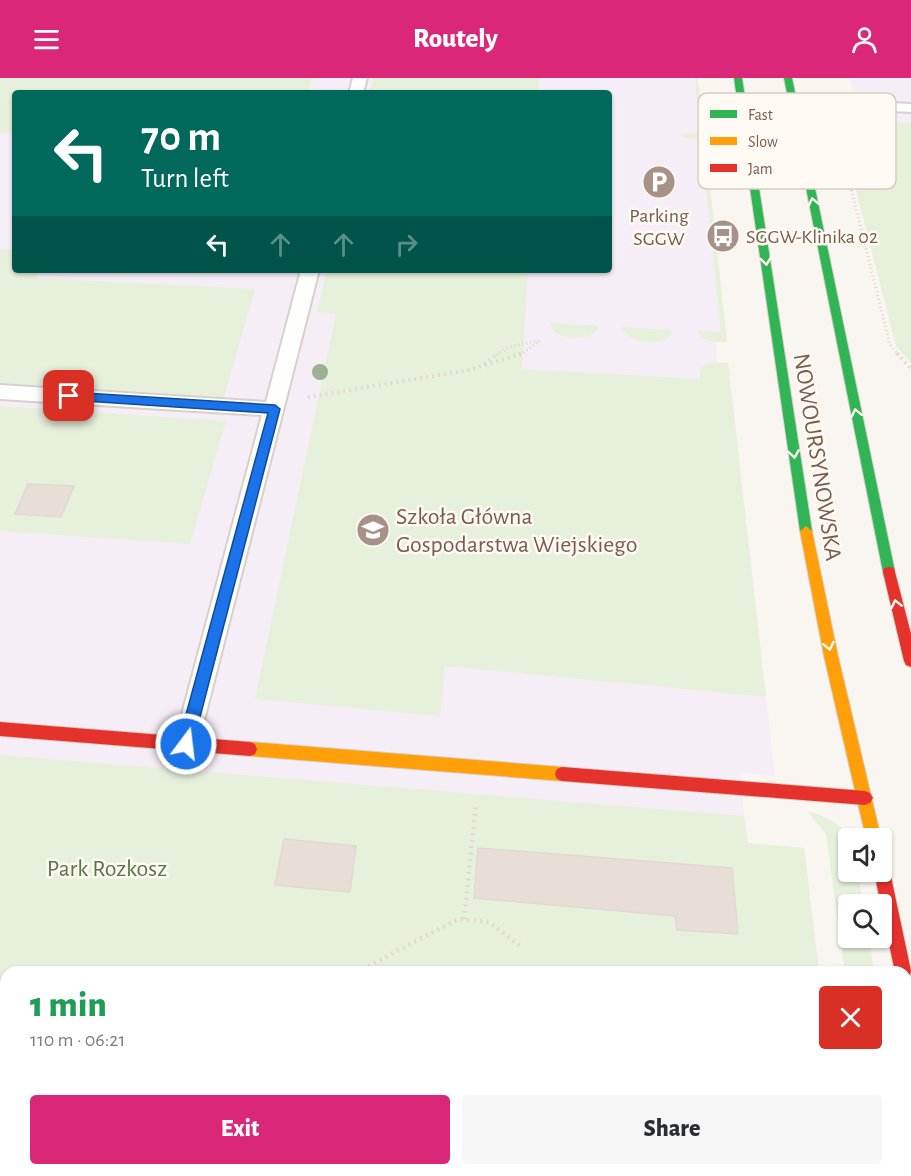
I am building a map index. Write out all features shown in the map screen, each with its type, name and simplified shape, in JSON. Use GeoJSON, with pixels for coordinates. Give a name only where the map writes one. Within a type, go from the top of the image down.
{"type":"FeatureCollection","features":[{"type":"Feature","properties":{"kind":"street","name":"NOWOURSYNOWSKA"},"geometry":{"type":"LineString","coordinates":[[738,78],[740,93]]}},
{"type":"Feature","properties":{"kind":"street","name":"NOWOURSYNOWSKA"},"geometry":{"type":"LineString","coordinates":[[788,78],[791,93]]}},
{"type":"Feature","properties":{"kind":"street","name":"NOWOURSYNOWSKA"},"geometry":{"type":"LineString","coordinates":[[755,189],[807,537],[872,828]]}},
{"type":"Feature","properties":{"kind":"street","name":"NOWOURSYNOWSKA"},"geometry":{"type":"LineString","coordinates":[[811,189],[885,557],[911,661]]}},
{"type":"Feature","properties":{"kind":"street"},"geometry":{"type":"LineString","coordinates":[[0,729],[865,798]]}},
{"type":"Feature","properties":{"kind":"street"},"geometry":{"type":"LineString","coordinates":[[884,882],[902,966]]}},
{"type":"Feature","properties":{"kind":"lane"},"geometry":{"type":"LineString","coordinates":[[896,107],[911,108]]}},
{"type":"Feature","properties":{"kind":"lane"},"geometry":{"type":"LineString","coordinates":[[186,744],[309,273]]}},
{"type":"Feature","properties":{"kind":"lane"},"geometry":{"type":"LineString","coordinates":[[0,392],[275,409]]}},
{"type":"Feature","properties":{"kind":"path"},"geometry":{"type":"LineString","coordinates":[[851,189],[890,345],[911,369]]}},
{"type":"Feature","properties":{"kind":"path"},"geometry":{"type":"LineString","coordinates":[[275,409],[310,396],[416,381],[479,367],[526,354],[540,341],[508,347],[479,367]]}},
{"type":"Feature","properties":{"kind":"path"},"geometry":{"type":"LineString","coordinates":[[464,919],[477,795]]}},
{"type":"Feature","properties":{"kind":"path"},"geometry":{"type":"LineString","coordinates":[[368,966],[458,919],[489,922],[523,948]]}},
{"type":"Feature","properties":{"kind":"shaded area","name":"Szkoła Główna Gospodarstwa Wiejskiego"},"geometry":{"type":"Polygon","coordinates":[[[0,78],[698,78],[698,189],[710,189],[727,342],[716,342],[717,362],[728,363],[775,776],[740,773],[744,816],[748,843],[804,848],[818,966],[0,966],[0,78]]]}},
{"type":"Feature","properties":{"kind":"shaded area"},"geometry":{"type":"Polygon","coordinates":[[[850,78],[911,78],[911,298],[882,189],[896,189],[896,93],[855,93],[850,78]]]}},
{"type":"Feature","properties":{"kind":"green space"},"geometry":{"type":"Polygon","coordinates":[[[0,78],[312,78],[309,90],[12,90],[12,133],[0,133],[0,78]]]}},
{"type":"Feature","properties":{"kind":"green space"},"geometry":{"type":"Polygon","coordinates":[[[373,78],[539,78],[538,90],[370,90],[373,78]]]}},
{"type":"Feature","properties":{"kind":"green space"},"geometry":{"type":"Polygon","coordinates":[[[695,78],[698,78],[700,93],[698,111],[695,78]]]}},
{"type":"Feature","properties":{"kind":"green space"},"geometry":{"type":"Polygon","coordinates":[[[896,122],[911,123],[911,363],[896,346],[856,189],[896,189],[896,122]]]}},
{"type":"Feature","properties":{"kind":"green space"},"geometry":{"type":"Polygon","coordinates":[[[698,133],[698,139],[685,138],[680,135],[698,133]]]}},
{"type":"Feature","properties":{"kind":"green space"},"geometry":{"type":"Polygon","coordinates":[[[706,189],[710,189],[727,342],[706,340],[697,331],[721,332],[706,189]]]}},
{"type":"Feature","properties":{"kind":"green space"},"geometry":{"type":"Polygon","coordinates":[[[0,249],[12,250],[12,273],[38,273],[36,278],[255,289],[224,397],[0,383],[0,249]]]}},
{"type":"Feature","properties":{"kind":"green space"},"geometry":{"type":"Polygon","coordinates":[[[326,273],[528,273],[522,369],[700,379],[704,365],[728,363],[766,697],[445,666],[440,716],[255,699],[336,314],[317,312],[326,273]]]}},
{"type":"Feature","properties":{"kind":"green space"},"geometry":{"type":"Polygon","coordinates":[[[550,323],[598,326],[597,331],[586,337],[571,338],[557,334],[550,323]]]}},
{"type":"Feature","properties":{"kind":"green space"},"geometry":{"type":"Polygon","coordinates":[[[622,327],[672,330],[671,335],[666,339],[645,342],[631,337],[622,327]]]}},
{"type":"Feature","properties":{"kind":"green space"},"geometry":{"type":"Polygon","coordinates":[[[0,406],[226,421],[190,544],[0,531],[0,406]]]}},
{"type":"Feature","properties":{"kind":"green space","name":"Park Rozkosz"},"geometry":{"type":"Polygon","coordinates":[[[0,755],[744,816],[748,843],[804,848],[818,966],[0,966],[0,755]]]}},
{"type":"Feature","properties":{"kind":"green space"},"geometry":{"type":"Polygon","coordinates":[[[808,812],[821,815],[841,828],[838,828],[838,882],[860,882],[861,894],[838,894],[838,921],[826,834],[808,812]]]}},
{"type":"Feature","properties":{"kind":"green space"},"geometry":{"type":"Polygon","coordinates":[[[842,948],[870,948],[873,966],[844,966],[842,948]]]}},
{"type":"Feature","properties":{"kind":"building"},"geometry":{"type":"Polygon","coordinates":[[[28,484],[74,486],[61,517],[15,514],[28,484]]]}},
{"type":"Feature","properties":{"kind":"building"},"geometry":{"type":"Polygon","coordinates":[[[284,839],[356,846],[350,892],[275,885],[284,839]]]}},
{"type":"Feature","properties":{"kind":"building"},"geometry":{"type":"Polygon","coordinates":[[[478,848],[732,868],[738,934],[677,930],[675,916],[474,898],[478,848]]]}},
{"type":"Feature","properties":{"kind":"traffic: fast"},"geometry":{"type":"LineString","coordinates":[[738,78],[740,93]]}},
{"type":"Feature","properties":{"kind":"traffic: fast"},"geometry":{"type":"LineString","coordinates":[[788,78],[791,93]]}},
{"type":"Feature","properties":{"kind":"traffic: fast"},"geometry":{"type":"LineString","coordinates":[[755,189],[806,531]]}},
{"type":"Feature","properties":{"kind":"traffic: fast"},"geometry":{"type":"LineString","coordinates":[[811,189],[889,572]]}},
{"type":"Feature","properties":{"kind":"traffic: slow"},"geometry":{"type":"LineString","coordinates":[[806,531],[831,656],[872,828]]}},
{"type":"Feature","properties":{"kind":"traffic: slow"},"geometry":{"type":"LineString","coordinates":[[250,749],[562,774]]}},
{"type":"Feature","properties":{"kind":"traffic: jam"},"geometry":{"type":"LineString","coordinates":[[889,572],[911,661]]}},
{"type":"Feature","properties":{"kind":"traffic: jam"},"geometry":{"type":"LineString","coordinates":[[0,729],[250,749]]}},
{"type":"Feature","properties":{"kind":"traffic: jam"},"geometry":{"type":"LineString","coordinates":[[562,774],[865,798]]}},
{"type":"Feature","properties":{"kind":"traffic: jam"},"geometry":{"type":"LineString","coordinates":[[884,882],[902,966]]}},
{"type":"Feature","properties":{"kind":"place","name":"Parking SGGW"},"geometry":{"type":"Point","coordinates":[659,182]}},
{"type":"Feature","properties":{"kind":"place","name":"SGGW-Klinika 02"},"geometry":{"type":"Point","coordinates":[723,236]}},
{"type":"Feature","properties":{"kind":"place","name":"Szkoła Główna Gospodarstwa Wiejskiego"},"geometry":{"type":"Point","coordinates":[373,530]}},
{"type":"Feature","properties":{"kind":"route"},"geometry":{"type":"LineString","coordinates":[[69,396],[275,409],[186,744]]}}]}
